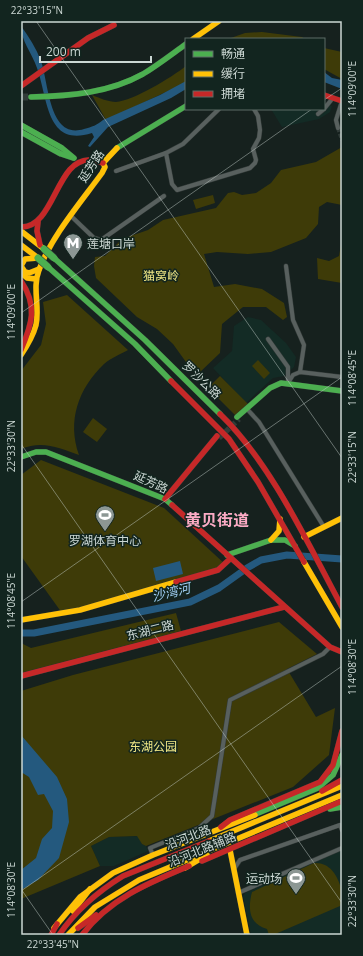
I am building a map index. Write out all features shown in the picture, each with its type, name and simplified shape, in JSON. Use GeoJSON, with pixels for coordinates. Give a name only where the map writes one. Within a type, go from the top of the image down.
{"type":"FeatureCollection","features":[{"type":"Feature","properties":{"kind":"main road"},"geometry":{"type":"LineString","coordinates":[[194,38],[219,21]]}},
{"type":"Feature","properties":{"kind":"main road"},"geometry":{"type":"LineString","coordinates":[[21,86],[88,38],[114,25]]}},
{"type":"Feature","properties":{"kind":"main road"},"geometry":{"type":"LineString","coordinates":[[31,97],[84,94],[117,86],[144,73],[185,45]]}},
{"type":"Feature","properties":{"kind":"main road"},"geometry":{"type":"LineString","coordinates":[[325,95],[342,101]]}},
{"type":"Feature","properties":{"kind":"main road","name":"延芳路"},"geometry":{"type":"LineString","coordinates":[[21,355],[30,340],[36,324],[36,279],[39,269],[71,216],[102,173],[105,167],[103,163],[124,143],[185,107]]}},
{"type":"Feature","properties":{"kind":"main road"},"geometry":{"type":"LineString","coordinates":[[21,125],[62,148],[82,163]]}},
{"type":"Feature","properties":{"kind":"main road"},"geometry":{"type":"LineString","coordinates":[[21,132],[61,154],[74,158]]}},
{"type":"Feature","properties":{"kind":"main road"},"geometry":{"type":"LineString","coordinates":[[21,227],[30,227],[38,221],[63,178],[72,169],[82,163],[96,161],[103,163]]}},
{"type":"Feature","properties":{"kind":"main road"},"geometry":{"type":"LineString","coordinates":[[38,221],[37,232],[42,247]]}},
{"type":"Feature","properties":{"kind":"main road"},"geometry":{"type":"LineString","coordinates":[[21,231],[42,247]]}},
{"type":"Feature","properties":{"kind":"main road"},"geometry":{"type":"LineString","coordinates":[[21,245],[38,258]]}},
{"type":"Feature","properties":{"kind":"main road","name":"罗沙公路"},"geometry":{"type":"LineString","coordinates":[[42,247],[145,340],[235,428],[262,465],[306,539],[342,607]]}},
{"type":"Feature","properties":{"kind":"main road"},"geometry":{"type":"LineString","coordinates":[[38,258],[28,257],[21,263],[22,269],[29,273],[39,269]]}},
{"type":"Feature","properties":{"kind":"main road","name":"罗沙公路"},"geometry":{"type":"LineString","coordinates":[[38,258],[135,344],[214,422],[243,458],[296,546],[342,627]]}},
{"type":"Feature","properties":{"kind":"main road"},"geometry":{"type":"LineString","coordinates":[[21,272],[26,278],[36,279]]}},
{"type":"Feature","properties":{"kind":"main road"},"geometry":{"type":"LineString","coordinates":[[21,281],[30,293],[32,310],[30,330],[21,350]]}},
{"type":"Feature","properties":{"kind":"main road"},"geometry":{"type":"LineString","coordinates":[[238,418],[276,384],[288,383],[342,391]]}},
{"type":"Feature","properties":{"kind":"main road"},"geometry":{"type":"LineString","coordinates":[[166,499],[195,461],[218,437]]}},
{"type":"Feature","properties":{"kind":"main road","name":"延芳路"},"geometry":{"type":"LineString","coordinates":[[21,457],[36,452],[46,452],[166,499],[330,647],[342,652]]}},
{"type":"Feature","properties":{"kind":"main road"},"geometry":{"type":"LineString","coordinates":[[306,539],[324,527],[342,518]]}},
{"type":"Feature","properties":{"kind":"main road"},"geometry":{"type":"LineString","coordinates":[[21,620],[80,610],[218,570],[231,558],[271,540],[279,532],[280,519]]}},
{"type":"Feature","properties":{"kind":"main road"},"geometry":{"type":"LineString","coordinates":[[271,540],[285,540],[296,546]]}},
{"type":"Feature","properties":{"kind":"main road","name":"东湖二路"},"geometry":{"type":"LineString","coordinates":[[21,676],[284,607]]}},
{"type":"Feature","properties":{"kind":"main road"},"geometry":{"type":"LineString","coordinates":[[218,830],[230,820],[320,782],[328,774],[334,764],[342,732]]}},
{"type":"Feature","properties":{"kind":"main road"},"geometry":{"type":"LineString","coordinates":[[251,816],[318,788],[333,775],[342,755]]}},
{"type":"Feature","properties":{"kind":"main road"},"geometry":{"type":"LineString","coordinates":[[306,801],[342,780]]}},
{"type":"Feature","properties":{"kind":"main road","name":"沿河北路"},"geometry":{"type":"LineString","coordinates":[[58,935],[81,907],[111,883],[145,866],[210,841],[342,786]]}},
{"type":"Feature","properties":{"kind":"main road","name":"沿河北路"},"geometry":{"type":"LineString","coordinates":[[69,935],[88,913],[108,897],[130,884],[229,846],[342,796]]}},
{"type":"Feature","properties":{"kind":"main road","name":"沿河北路辅路"},"geometry":{"type":"LineString","coordinates":[[82,935],[96,916],[133,890],[185,868],[229,846],[313,814],[342,801]]}},
{"type":"Feature","properties":{"kind":"main road","name":"沿河北路辅路"},"geometry":{"type":"LineString","coordinates":[[49,935],[75,903],[90,889],[113,873],[153,855],[251,816],[292,807]]}},
{"type":"Feature","properties":{"kind":"main road"},"geometry":{"type":"LineString","coordinates":[[313,814],[335,808],[342,808]]}},
{"type":"Feature","properties":{"kind":"main road"},"geometry":{"type":"LineString","coordinates":[[229,846],[246,935]]}},
{"type":"Feature","properties":{"kind":"main road"},"geometry":{"type":"LineString","coordinates":[[58,935],[69,916],[90,889]]}},
{"type":"Feature","properties":{"kind":"main road"},"geometry":{"type":"LineString","coordinates":[[69,935],[82,924],[96,916]]}},
{"type":"Feature","properties":{"kind":"street"},"geometry":{"type":"LineString","coordinates":[[325,108],[332,98]]}},
{"type":"Feature","properties":{"kind":"street"},"geometry":{"type":"LineString","coordinates":[[338,128],[336,120],[342,101]]}},
{"type":"Feature","properties":{"kind":"street"},"geometry":{"type":"LineString","coordinates":[[116,171],[166,153],[189,139],[218,110]]}},
{"type":"Feature","properties":{"kind":"street"},"geometry":{"type":"LineString","coordinates":[[166,153],[172,184],[177,190],[250,168],[255,163],[254,145],[260,135],[258,116],[255,110]]}},
{"type":"Feature","properties":{"kind":"street"},"geometry":{"type":"LineString","coordinates":[[318,114],[323,110]]}},
{"type":"Feature","properties":{"kind":"street"},"geometry":{"type":"LineString","coordinates":[[71,216],[94,238],[101,240],[164,196]]}},
{"type":"Feature","properties":{"kind":"street"},"geometry":{"type":"LineString","coordinates":[[286,266],[293,320],[304,345],[300,372]]}},
{"type":"Feature","properties":{"kind":"street"},"geometry":{"type":"LineString","coordinates":[[268,339],[288,367],[288,383]]}},
{"type":"Feature","properties":{"kind":"street"},"geometry":{"type":"LineString","coordinates":[[288,383],[293,375],[300,372],[342,377]]}},
{"type":"Feature","properties":{"kind":"street"},"geometry":{"type":"LineString","coordinates":[[247,410],[259,422],[324,527]]}},
{"type":"Feature","properties":{"kind":"street"},"geometry":{"type":"LineString","coordinates":[[153,855],[150,848],[200,828],[212,816],[230,700],[323,654],[330,647]]}},
{"type":"Feature","properties":{"kind":"street"},"geometry":{"type":"LineString","coordinates":[[234,869],[240,860],[340,825],[342,830]]}},
{"type":"Feature","properties":{"kind":"street"},"geometry":{"type":"LineString","coordinates":[[238,893],[342,848]]}},
{"type":"Feature","properties":{"kind":"shaded area"},"geometry":{"type":"Polygon","coordinates":[[[325,103],[332,106],[330,112],[319,119],[282,127],[272,110],[325,110],[325,103]]]}},
{"type":"Feature","properties":{"kind":"shaded area"},"geometry":{"type":"Polygon","coordinates":[[[248,317],[261,320],[286,343],[296,357],[294,367],[284,376],[273,378],[246,403],[213,368],[232,351],[234,326],[248,317]]]}},
{"type":"Feature","properties":{"kind":"shaded area"},"geometry":{"type":"Polygon","coordinates":[[[138,836],[148,851],[114,866],[100,866],[91,846],[109,837],[138,836]]]}},
{"type":"Feature","properties":{"kind":"shaded area","name":"运动场"},"geometry":{"type":"Polygon","coordinates":[[[342,850],[342,935],[251,935],[243,896],[245,893],[342,850]]]}},
{"type":"Feature","properties":{"kind":"green space"},"geometry":{"type":"Polygon","coordinates":[[[262,32],[304,38],[231,38],[245,33],[262,32]]]}},
{"type":"Feature","properties":{"kind":"green space"},"geometry":{"type":"Polygon","coordinates":[[[325,48],[342,52],[342,79],[325,70],[325,48]]]}},
{"type":"Feature","properties":{"kind":"green space"},"geometry":{"type":"Polygon","coordinates":[[[185,67],[185,82],[183,84],[106,120],[92,95],[110,101],[123,101],[152,88],[185,67]]]}},
{"type":"Feature","properties":{"kind":"green space","name":"猫窝岭"},"geometry":{"type":"Polygon","coordinates":[[[342,147],[342,205],[327,202],[319,207],[318,224],[306,238],[271,252],[248,254],[217,252],[204,254],[214,287],[235,284],[262,289],[284,303],[287,317],[283,320],[266,307],[243,307],[222,324],[220,353],[199,373],[191,369],[173,344],[157,329],[137,317],[96,278],[94,266],[95,257],[105,256],[122,239],[148,230],[163,220],[216,208],[228,193],[234,192],[242,195],[256,193],[271,183],[281,170],[316,162],[342,147]]]}},
{"type":"Feature","properties":{"kind":"green space"},"geometry":{"type":"Polygon","coordinates":[[[213,195],[215,203],[196,209],[193,200],[213,195]]]}},
{"type":"Feature","properties":{"kind":"green space"},"geometry":{"type":"Polygon","coordinates":[[[342,239],[342,283],[318,279],[317,258],[329,261],[339,256],[342,239]]]}},
{"type":"Feature","properties":{"kind":"green space"},"geometry":{"type":"Polygon","coordinates":[[[67,295],[128,350],[104,364],[87,384],[77,406],[75,418],[74,430],[79,455],[44,445],[29,446],[21,449],[21,371],[41,345],[46,324],[43,302],[67,295]]]}},
{"type":"Feature","properties":{"kind":"green space"},"geometry":{"type":"Polygon","coordinates":[[[258,360],[270,373],[264,379],[252,366],[258,360]]]}},
{"type":"Feature","properties":{"kind":"green space"},"geometry":{"type":"Polygon","coordinates":[[[220,376],[248,404],[236,416],[208,388],[220,376]]]}},
{"type":"Feature","properties":{"kind":"green space"},"geometry":{"type":"Polygon","coordinates":[[[93,418],[107,429],[97,442],[83,432],[93,418]]]}},
{"type":"Feature","properties":{"kind":"green space","name":"罗湖体育中心"},"geometry":{"type":"Polygon","coordinates":[[[41,460],[164,508],[226,565],[218,572],[62,613],[21,556],[21,475],[41,460]]]}},
{"type":"Feature","properties":{"kind":"green space"},"geometry":{"type":"Polygon","coordinates":[[[176,613],[181,631],[21,673],[21,643],[31,648],[176,613]]]}},
{"type":"Feature","properties":{"kind":"green space","name":"东湖公园"},"geometry":{"type":"Polygon","coordinates":[[[279,622],[317,654],[287,669],[316,717],[335,708],[329,755],[293,787],[146,846],[142,844],[137,836],[109,837],[91,846],[100,866],[21,899],[21,691],[73,675],[279,622]]]}},
{"type":"Feature","properties":{"kind":"green space","name":"运动场"},"geometry":{"type":"Polygon","coordinates":[[[314,863],[319,863],[332,870],[341,888],[342,877],[342,900],[340,906],[273,935],[269,935],[267,929],[256,923],[251,914],[250,903],[252,892],[314,863]]]}},
{"type":"Feature","properties":{"kind":"water"},"geometry":{"type":"Polygon","coordinates":[[[21,26],[41,61],[52,108],[57,118],[64,126],[72,130],[94,126],[103,120],[160,95],[185,82],[185,90],[171,98],[108,127],[90,147],[88,146],[94,137],[92,133],[77,136],[66,133],[57,127],[51,117],[37,68],[21,31],[21,26]]]}},
{"type":"Feature","properties":{"kind":"water"},"geometry":{"type":"Polygon","coordinates":[[[325,73],[332,78],[342,80],[342,89],[325,82],[325,73]]]}},
{"type":"Feature","properties":{"kind":"water"},"geometry":{"type":"Polygon","coordinates":[[[180,561],[183,574],[156,581],[153,568],[180,561]]]}},
{"type":"Feature","properties":{"kind":"water"},"geometry":{"type":"Polygon","coordinates":[[[21,735],[57,777],[67,799],[69,822],[59,858],[38,880],[21,890],[21,870],[36,858],[42,839],[52,828],[53,811],[44,794],[38,795],[29,777],[21,772],[21,735]]]}},
{"type":"Feature","properties":{"kind":"waterway","name":"沙湾河"},"geometry":{"type":"LineString","coordinates":[[21,633],[34,633],[190,602],[219,588],[261,560],[287,555],[342,559]]}},
{"type":"Feature","properties":{"kind":"tunnel"},"geometry":{"type":"LineString","coordinates":[[21,97],[31,97]]}},
{"type":"Feature","properties":{"kind":"tunnel"},"geometry":{"type":"LineString","coordinates":[[338,128],[342,140]]}},
{"type":"Feature","properties":{"kind":"tunnel"},"geometry":{"type":"LineString","coordinates":[[219,438],[239,419]]}},
{"type":"Feature","properties":{"kind":"traffic: fast"},"geometry":{"type":"LineString","coordinates":[[31,97],[75,94],[117,85],[143,74],[185,45]]}},
{"type":"Feature","properties":{"kind":"traffic: fast"},"geometry":{"type":"LineString","coordinates":[[117,148],[185,107]]}},
{"type":"Feature","properties":{"kind":"traffic: fast"},"geometry":{"type":"LineString","coordinates":[[21,125],[62,148],[74,158]]}},
{"type":"Feature","properties":{"kind":"traffic: fast"},"geometry":{"type":"LineString","coordinates":[[21,132],[61,154],[73,158]]}},
{"type":"Feature","properties":{"kind":"traffic: fast"},"geometry":{"type":"LineString","coordinates":[[44,249],[54,258]]}},
{"type":"Feature","properties":{"kind":"traffic: fast"},"geometry":{"type":"LineString","coordinates":[[38,258],[48,267]]}},
{"type":"Feature","properties":{"kind":"traffic: fast"},"geometry":{"type":"LineString","coordinates":[[54,258],[145,340],[220,414]]}},
{"type":"Feature","properties":{"kind":"traffic: fast"},"geometry":{"type":"LineString","coordinates":[[48,267],[135,344],[171,381]]}},
{"type":"Feature","properties":{"kind":"traffic: fast"},"geometry":{"type":"LineString","coordinates":[[237,417],[270,388],[281,383],[342,391]]}},
{"type":"Feature","properties":{"kind":"traffic: fast"},"geometry":{"type":"LineString","coordinates":[[21,457],[36,452],[46,452],[165,499],[172,505]]}},
{"type":"Feature","properties":{"kind":"traffic: fast"},"geometry":{"type":"LineString","coordinates":[[227,555],[271,540]]}},
{"type":"Feature","properties":{"kind":"traffic: fast"},"geometry":{"type":"LineString","coordinates":[[271,540],[285,540],[295,546]]}},
{"type":"Feature","properties":{"kind":"traffic: fast"},"geometry":{"type":"LineString","coordinates":[[251,816],[318,788],[333,775],[342,755]]}},
{"type":"Feature","properties":{"kind":"traffic: fast"},"geometry":{"type":"LineString","coordinates":[[330,809],[342,807]]}},
{"type":"Feature","properties":{"kind":"traffic: slow"},"geometry":{"type":"LineString","coordinates":[[194,38],[219,21]]}},
{"type":"Feature","properties":{"kind":"traffic: slow"},"geometry":{"type":"LineString","coordinates":[[21,355],[30,341],[36,325],[36,284],[39,270],[44,258],[67,220],[102,173],[105,167],[103,163],[117,148]]}},
{"type":"Feature","properties":{"kind":"traffic: slow"},"geometry":{"type":"LineString","coordinates":[[21,231],[44,249]]}},
{"type":"Feature","properties":{"kind":"traffic: slow"},"geometry":{"type":"LineString","coordinates":[[21,245],[38,258]]}},
{"type":"Feature","properties":{"kind":"traffic: slow"},"geometry":{"type":"LineString","coordinates":[[38,258],[25,259],[21,266],[25,272],[29,273],[39,269]]}},
{"type":"Feature","properties":{"kind":"traffic: slow"},"geometry":{"type":"LineString","coordinates":[[21,273],[27,278],[36,279]]}},
{"type":"Feature","properties":{"kind":"traffic: slow"},"geometry":{"type":"LineString","coordinates":[[304,537],[342,518]]}},
{"type":"Feature","properties":{"kind":"traffic: slow"},"geometry":{"type":"LineString","coordinates":[[271,540],[279,531],[280,519]]}},
{"type":"Feature","properties":{"kind":"traffic: slow"},"geometry":{"type":"LineString","coordinates":[[304,562],[342,627]]}},
{"type":"Feature","properties":{"kind":"traffic: slow"},"geometry":{"type":"LineString","coordinates":[[21,620],[80,610],[176,582]]}},
{"type":"Feature","properties":{"kind":"traffic: slow"},"geometry":{"type":"LineString","coordinates":[[209,841],[342,786]]}},
{"type":"Feature","properties":{"kind":"traffic: slow"},"geometry":{"type":"LineString","coordinates":[[68,935],[95,907],[139,880],[342,795]]}},
{"type":"Feature","properties":{"kind":"traffic: slow"},"geometry":{"type":"LineString","coordinates":[[54,928],[80,897],[113,873],[153,855],[255,815]]}},
{"type":"Feature","properties":{"kind":"traffic: slow"},"geometry":{"type":"LineString","coordinates":[[230,850],[247,935]]}},
{"type":"Feature","properties":{"kind":"traffic: slow"},"geometry":{"type":"LineString","coordinates":[[185,868],[207,855]]}},
{"type":"Feature","properties":{"kind":"traffic: slow"},"geometry":{"type":"LineString","coordinates":[[73,911],[90,889]]}},
{"type":"Feature","properties":{"kind":"traffic: jam"},"geometry":{"type":"LineString","coordinates":[[21,86],[88,38],[114,25]]}},
{"type":"Feature","properties":{"kind":"traffic: jam"},"geometry":{"type":"LineString","coordinates":[[325,95],[342,101]]}},
{"type":"Feature","properties":{"kind":"traffic: jam"},"geometry":{"type":"LineString","coordinates":[[21,227],[32,224],[41,217],[70,169],[79,162],[91,160],[103,163]]}},
{"type":"Feature","properties":{"kind":"traffic: jam"},"geometry":{"type":"LineString","coordinates":[[38,222],[37,231],[40,245]]}},
{"type":"Feature","properties":{"kind":"traffic: jam"},"geometry":{"type":"LineString","coordinates":[[21,281],[30,299],[32,315],[28,332],[21,350]]}},
{"type":"Feature","properties":{"kind":"traffic: jam"},"geometry":{"type":"LineString","coordinates":[[171,381],[229,439],[258,482],[304,562]]}},
{"type":"Feature","properties":{"kind":"traffic: jam"},"geometry":{"type":"LineString","coordinates":[[220,414],[256,456],[272,480],[302,531],[342,607]]}},
{"type":"Feature","properties":{"kind":"traffic: jam"},"geometry":{"type":"LineString","coordinates":[[165,499],[217,436]]}},
{"type":"Feature","properties":{"kind":"traffic: jam"},"geometry":{"type":"LineString","coordinates":[[172,505],[330,647],[342,652]]}},
{"type":"Feature","properties":{"kind":"traffic: jam"},"geometry":{"type":"LineString","coordinates":[[176,582],[218,570],[231,558]]}},
{"type":"Feature","properties":{"kind":"traffic: jam"},"geometry":{"type":"LineString","coordinates":[[21,676],[284,607]]}},
{"type":"Feature","properties":{"kind":"traffic: jam"},"geometry":{"type":"LineString","coordinates":[[221,827],[230,820],[320,782],[333,765],[342,731]]}},
{"type":"Feature","properties":{"kind":"traffic: jam"},"geometry":{"type":"LineString","coordinates":[[322,791],[342,780]]}},
{"type":"Feature","properties":{"kind":"traffic: jam"},"geometry":{"type":"LineString","coordinates":[[202,861],[342,801]]}},
{"type":"Feature","properties":{"kind":"traffic: jam"},"geometry":{"type":"LineString","coordinates":[[59,935],[73,917],[88,902],[104,888],[123,876],[209,841]]}},
{"type":"Feature","properties":{"kind":"traffic: jam"},"geometry":{"type":"LineString","coordinates":[[82,935],[104,911],[130,893],[189,866]]}},
{"type":"Feature","properties":{"kind":"traffic: jam"},"geometry":{"type":"LineString","coordinates":[[78,928],[96,915]]}},
{"type":"Feature","properties":{"kind":"traffic: jam"},"geometry":{"type":"LineString","coordinates":[[51,935],[57,924]]}},
{"type":"Feature","properties":{"kind":"place","name":"莲塘口岸"},"geometry":{"type":"Point","coordinates":[73,260]}},
{"type":"Feature","properties":{"kind":"place","name":"罗湖体育中心"},"geometry":{"type":"Point","coordinates":[105,532]}},
{"type":"Feature","properties":{"kind":"place","name":"运动场"},"geometry":{"type":"Point","coordinates":[296,895]}},
{"type":"Feature","properties":{"kind":"district","name":"黄贝街道"},"geometry":{"type":"Point","coordinates":[217,520]}}]}
